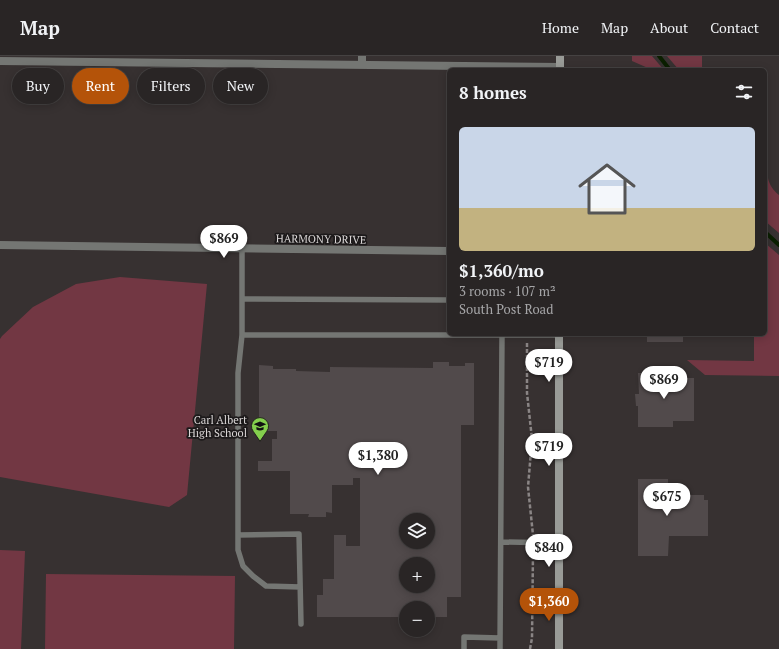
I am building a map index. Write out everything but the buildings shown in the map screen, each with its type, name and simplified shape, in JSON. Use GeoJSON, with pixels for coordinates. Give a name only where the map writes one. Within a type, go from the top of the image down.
{"type":"FeatureCollection","features":[{"type":"Feature","properties":{"kind":"main road"},"geometry":{"type":"LineString","coordinates":[[560,56],[560,68]]}},
{"type":"Feature","properties":{"kind":"main road"},"geometry":{"type":"LineString","coordinates":[[559,336],[559,649]]}},
{"type":"Feature","properties":{"kind":"street"},"geometry":{"type":"LineString","coordinates":[[362,56],[362,65]]}},
{"type":"Feature","properties":{"kind":"street"},"geometry":{"type":"LineString","coordinates":[[0,61],[179,60],[560,68]]}},
{"type":"Feature","properties":{"kind":"street","name":"HARMONY DRIVE"},"geometry":{"type":"LineString","coordinates":[[0,245],[447,251]]}},
{"type":"Feature","properties":{"kind":"lane"},"geometry":{"type":"LineString","coordinates":[[242,249],[242,335],[238,373],[238,550],[243,566],[266,586],[300,587]]}},
{"type":"Feature","properties":{"kind":"lane"},"geometry":{"type":"LineString","coordinates":[[242,299],[447,300]]}},
{"type":"Feature","properties":{"kind":"lane"},"geometry":{"type":"LineString","coordinates":[[242,335],[447,335]]}},
{"type":"Feature","properties":{"kind":"lane"},"geometry":{"type":"LineString","coordinates":[[500,649],[502,336]]}},
{"type":"Feature","properties":{"kind":"lane"},"geometry":{"type":"LineString","coordinates":[[238,535],[299,534],[301,624]]}},
{"type":"Feature","properties":{"kind":"lane"},"geometry":{"type":"LineString","coordinates":[[501,542],[559,542]]}},
{"type":"Feature","properties":{"kind":"lane"},"geometry":{"type":"LineString","coordinates":[[464,649],[464,637],[500,638]]}},
{"type":"Feature","properties":{"kind":"path"},"geometry":{"type":"LineString","coordinates":[[527,336],[526,377],[532,439],[528,487],[533,527],[532,638],[530,649]]}},
{"type":"Feature","properties":{"kind":"shaded area"},"geometry":{"type":"Polygon","coordinates":[[[632,56],[652,56],[662,68],[648,68],[632,61],[632,56]]]}},
{"type":"Feature","properties":{"kind":"shaded area"},"geometry":{"type":"Polygon","coordinates":[[[667,56],[702,56],[702,68],[677,68],[667,56]]]}},
{"type":"Feature","properties":{"kind":"shaded area"},"geometry":{"type":"Polygon","coordinates":[[[767,161],[768,180],[772,188],[779,195],[779,233],[767,223],[767,161]]]}},
{"type":"Feature","properties":{"kind":"shaded area"},"geometry":{"type":"Polygon","coordinates":[[[767,245],[779,255],[779,376],[705,375],[687,360],[754,361],[754,336],[767,336],[767,245]]]}},
{"type":"Feature","properties":{"kind":"shaded area"},"geometry":{"type":"Polygon","coordinates":[[[120,277],[207,284],[187,495],[169,507],[0,477],[0,339],[33,307],[76,284],[120,277]]]}},
{"type":"Feature","properties":{"kind":"shaded area"},"geometry":{"type":"Polygon","coordinates":[[[0,550],[25,551],[21,649],[0,649],[0,550]]]}},
{"type":"Feature","properties":{"kind":"shaded area"},"geometry":{"type":"Polygon","coordinates":[[[46,574],[235,576],[234,649],[45,649],[46,574]]]}},
{"type":"Feature","properties":{"kind":"waterway"},"geometry":{"type":"LineString","coordinates":[[659,56],[668,68]]}},
{"type":"Feature","properties":{"kind":"waterway"},"geometry":{"type":"LineString","coordinates":[[767,234],[779,245]]}},
{"type":"Feature","properties":{"kind":"place","name":"Carl Albert High School"},"geometry":{"type":"Point","coordinates":[260,441]}}]}
